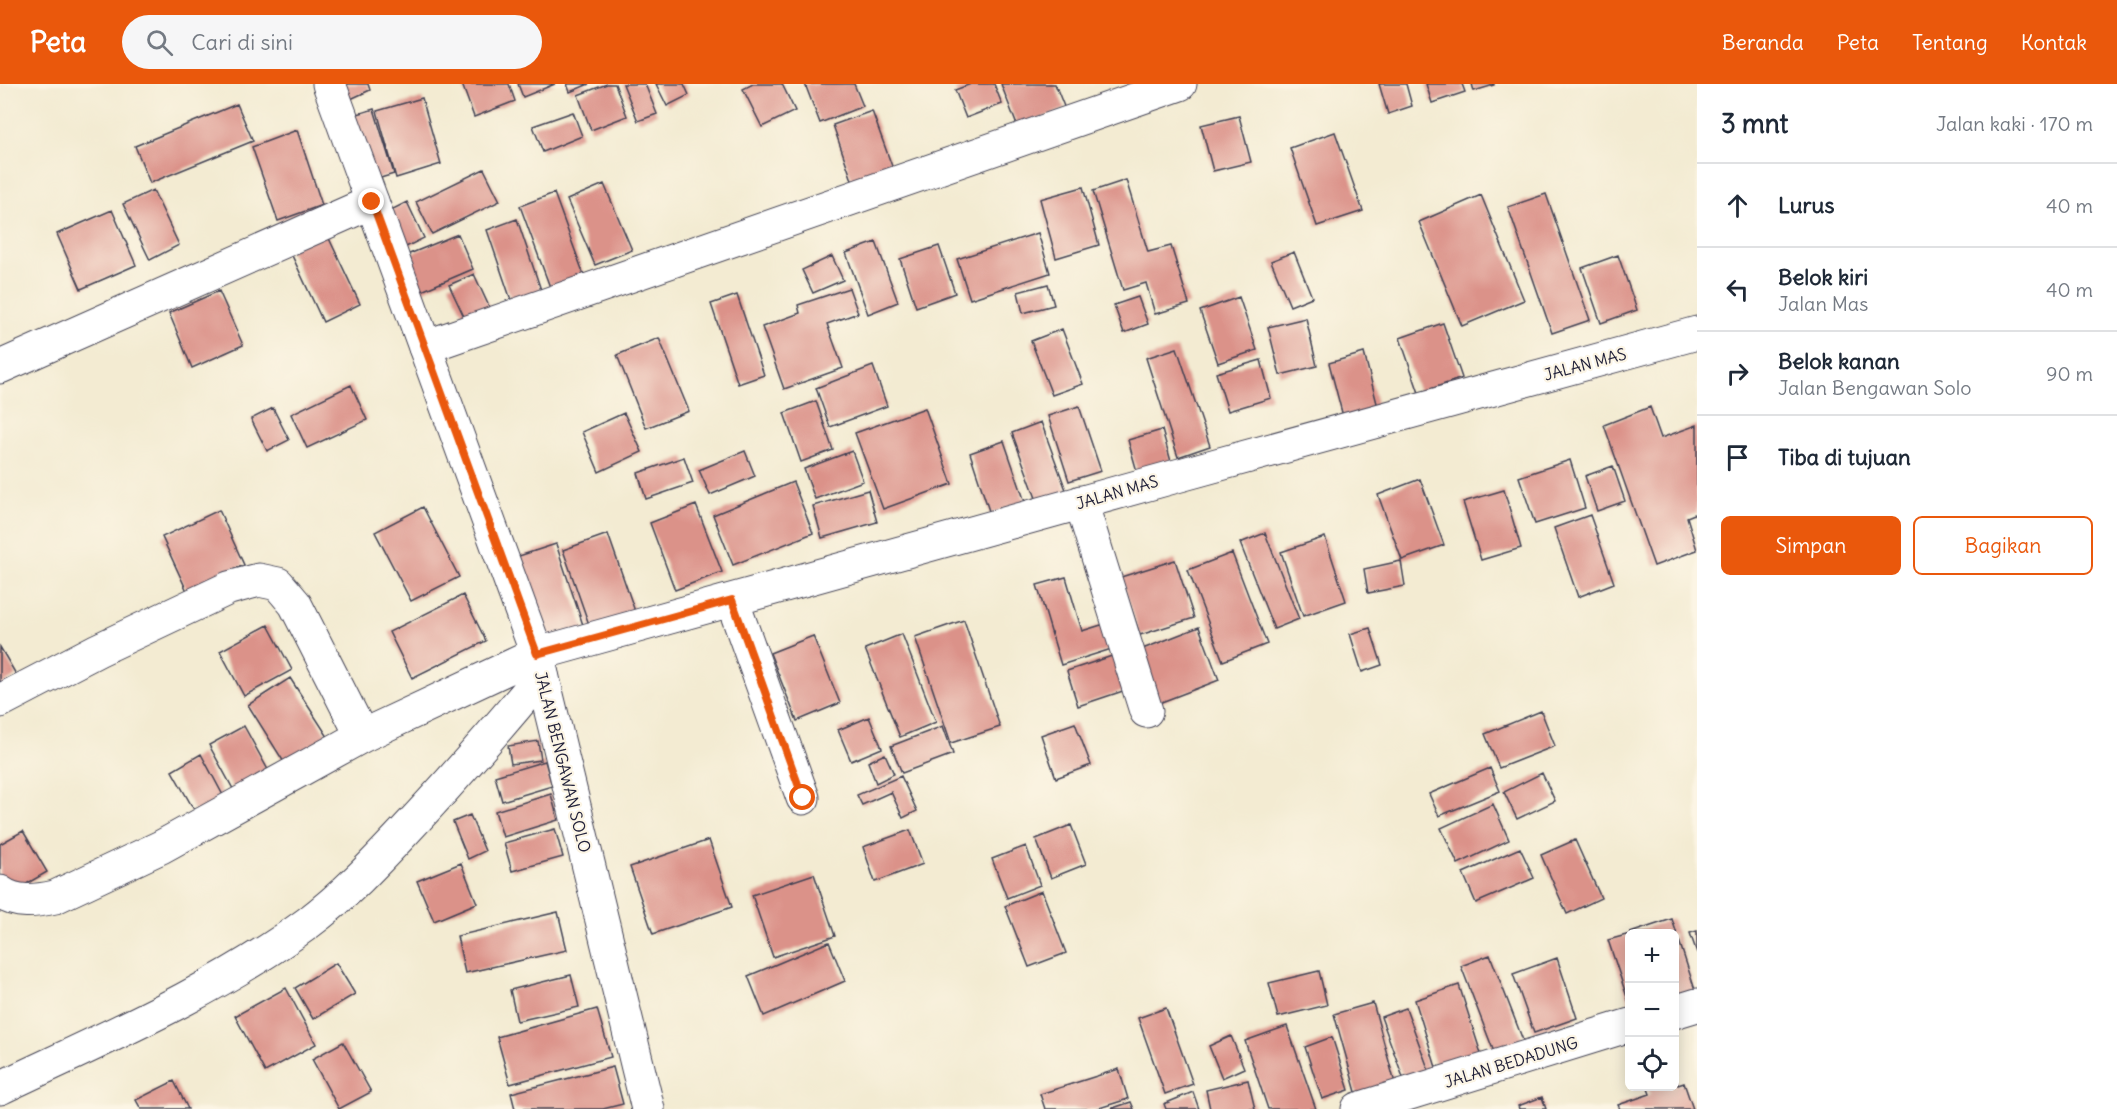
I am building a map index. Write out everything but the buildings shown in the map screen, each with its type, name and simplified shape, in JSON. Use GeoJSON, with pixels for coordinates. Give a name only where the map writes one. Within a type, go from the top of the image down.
{"type":"FeatureCollection","features":[{"type":"Feature","properties":{"kind":"street","name":"JALAN BENGAWAN SOLO"},"geometry":{"type":"LineString","coordinates":[[329,84],[540,664],[648,1109]]}},
{"type":"Feature","properties":{"kind":"street"},"geometry":{"type":"LineString","coordinates":[[425,347],[1180,84]]}},
{"type":"Feature","properties":{"kind":"street"},"geometry":{"type":"LineString","coordinates":[[0,367],[372,202]]}},
{"type":"Feature","properties":{"kind":"street","name":"JALAN MAS"},"geometry":{"type":"LineString","coordinates":[[0,892],[9,899],[36,901],[55,897],[161,847],[362,736],[540,664],[732,600],[1697,333]]}},
{"type":"Feature","properties":{"kind":"street"},"geometry":{"type":"LineString","coordinates":[[1081,502],[1146,711]]}},
{"type":"Feature","properties":{"kind":"street"},"geometry":{"type":"LineString","coordinates":[[0,701],[98,650],[230,588],[259,580],[278,584],[295,604],[362,736]]}},
{"type":"Feature","properties":{"kind":"street"},"geometry":{"type":"LineString","coordinates":[[732,600],[803,798]]}},
{"type":"Feature","properties":{"kind":"street"},"geometry":{"type":"LineString","coordinates":[[0,1088],[174,1004],[241,968],[309,922],[366,872],[489,739],[540,664]]}},
{"type":"Feature","properties":{"kind":"street"},"geometry":{"type":"LineString","coordinates":[[1679,1010],[1697,1005]]}},
{"type":"Feature","properties":{"kind":"street","name":"JALAN BEDADUNG"},"geometry":{"type":"LineString","coordinates":[[1358,1109],[1625,1026]]}},
{"type":"Feature","properties":{"kind":"route"},"geometry":{"type":"LineString","coordinates":[[372,202],[537,654],[732,600],[803,798]]}}]}
